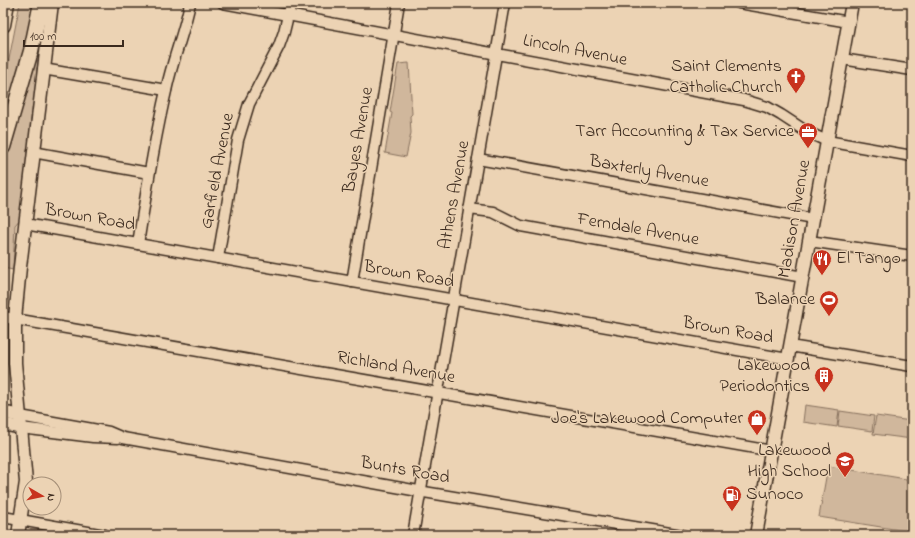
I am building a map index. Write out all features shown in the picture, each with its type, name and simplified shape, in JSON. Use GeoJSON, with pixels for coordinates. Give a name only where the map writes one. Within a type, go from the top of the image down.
{"type":"FeatureCollection","features":[{"type":"Feature","properties":{"kind":"highway"},"geometry":{"type":"LineString","coordinates":[[3,25],[7,3]]}},
{"type":"Feature","properties":{"kind":"highway"},"geometry":{"type":"LineString","coordinates":[[3,147],[31,51],[41,3]]}},
{"type":"Feature","properties":{"kind":"main road"},"geometry":{"type":"LineString","coordinates":[[18,535],[26,482],[15,363],[15,319],[33,152],[52,3]]}},
{"type":"Feature","properties":{"kind":"main road","name":"Madison Avenue"},"geometry":{"type":"LineString","coordinates":[[756,535],[852,3]]}},
{"type":"Feature","properties":{"kind":"main road"},"geometry":{"type":"LineString","coordinates":[[3,412],[20,422]]}},
{"type":"Feature","properties":{"kind":"main road"},"geometry":{"type":"LineString","coordinates":[[3,424],[20,422]]}},
{"type":"Feature","properties":{"kind":"street"},"geometry":{"type":"LineString","coordinates":[[138,244],[149,173],[166,90],[187,20],[190,3]]}},
{"type":"Feature","properties":{"kind":"street","name":"Lincoln Avenue"},"geometry":{"type":"LineString","coordinates":[[223,3],[744,100],[781,114],[807,132],[827,141],[912,156]]}},
{"type":"Feature","properties":{"kind":"street","name":"Garfield Avenue"},"geometry":{"type":"LineString","coordinates":[[218,258],[238,140],[249,104],[279,46],[289,15],[291,3]]}},
{"type":"Feature","properties":{"kind":"street","name":"Bayes Avenue"},"geometry":{"type":"LineString","coordinates":[[352,282],[399,3]]}},
{"type":"Feature","properties":{"kind":"street","name":"Athens Avenue"},"geometry":{"type":"LineString","coordinates":[[413,535],[505,3]]}},
{"type":"Feature","properties":{"kind":"street"},"geometry":{"type":"LineString","coordinates":[[739,3],[849,22]]}},
{"type":"Feature","properties":{"kind":"street"},"geometry":{"type":"LineString","coordinates":[[842,59],[912,70]]}},
{"type":"Feature","properties":{"kind":"street"},"geometry":{"type":"LineString","coordinates":[[43,69],[166,90]]}},
{"type":"Feature","properties":{"kind":"street"},"geometry":{"type":"LineString","coordinates":[[33,152],[149,173]]}},
{"type":"Feature","properties":{"kind":"street","name":"Baxterly Avenue"},"geometry":{"type":"LineString","coordinates":[[478,159],[813,219]]}},
{"type":"Feature","properties":{"kind":"street","name":"Ferndale Avenue"},"geometry":{"type":"LineString","coordinates":[[470,209],[493,212],[521,226],[803,277]]}},
{"type":"Feature","properties":{"kind":"street","name":"Brown Road"},"geometry":{"type":"LineString","coordinates":[[25,224],[788,359]]}},
{"type":"Feature","properties":{"kind":"street"},"geometry":{"type":"LineString","coordinates":[[809,241],[912,256]]}},
{"type":"Feature","properties":{"kind":"street","name":"Richland Avenue"},"geometry":{"type":"LineString","coordinates":[[3,317],[772,451]]}},
{"type":"Feature","properties":{"kind":"street"},"geometry":{"type":"LineString","coordinates":[[790,346],[912,366]]}},
{"type":"Feature","properties":{"kind":"street","name":"Bunts Road"},"geometry":{"type":"LineString","coordinates":[[20,422],[109,432],[123,438],[420,491],[682,535]]}},
{"type":"Feature","properties":{"kind":"street"},"geometry":{"type":"LineString","coordinates":[[3,517],[105,535]]}},
{"type":"Feature","properties":{"kind":"shaded area"},"geometry":{"type":"Polygon","coordinates":[[[20,3],[38,3],[3,135],[3,90],[20,3]]]}},
{"type":"Feature","properties":{"kind":"shaded area"},"geometry":{"type":"Polygon","coordinates":[[[47,7],[21,218],[15,225],[13,270],[3,268],[3,156],[47,7]]]}},
{"type":"Feature","properties":{"kind":"shaded area"},"geometry":{"type":"Polygon","coordinates":[[[409,63],[412,114],[410,116],[411,133],[406,157],[385,153],[398,64],[409,63]]]}},
{"type":"Feature","properties":{"kind":"shaded area"},"geometry":{"type":"Polygon","coordinates":[[[805,405],[839,410],[837,427],[803,422],[805,405]]]}},
{"type":"Feature","properties":{"kind":"shaded area"},"geometry":{"type":"Polygon","coordinates":[[[840,411],[874,416],[872,431],[838,426],[840,411]]]}},
{"type":"Feature","properties":{"kind":"shaded area"},"geometry":{"type":"Polygon","coordinates":[[[876,416],[911,421],[912,439],[873,434],[876,416]]]}},
{"type":"Feature","properties":{"kind":"shaded area"},"geometry":{"type":"Polygon","coordinates":[[[828,466],[912,480],[912,532],[819,517],[828,466]]]}},
{"type":"Feature","properties":{"kind":"place","name":"Saint Clements Catholic Church"},"geometry":{"type":"Point","coordinates":[796,94]}},
{"type":"Feature","properties":{"kind":"place","name":"Tarr Accounting & Tax Service"},"geometry":{"type":"Point","coordinates":[808,149]}},
{"type":"Feature","properties":{"kind":"place","name":"El Tango"},"geometry":{"type":"Point","coordinates":[822,276]}},
{"type":"Feature","properties":{"kind":"place","name":"Balance"},"geometry":{"type":"Point","coordinates":[829,317]}},
{"type":"Feature","properties":{"kind":"place","name":"Lakewood Periodontics"},"geometry":{"type":"Point","coordinates":[824,393]}},
{"type":"Feature","properties":{"kind":"place","name":"Joe's Lakewood Computer"},"geometry":{"type":"Point","coordinates":[757,436]}},
{"type":"Feature","properties":{"kind":"place","name":"Lakewood High School"},"geometry":{"type":"Point","coordinates":[845,478]}},
{"type":"Feature","properties":{"kind":"place","name":"Sunoco"},"geometry":{"type":"Point","coordinates":[732,512]}}]}
